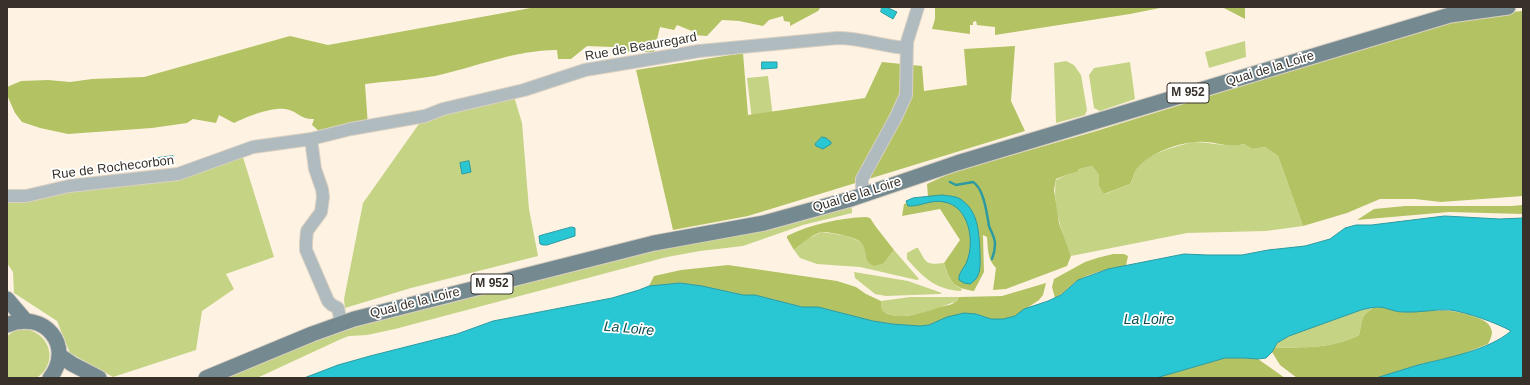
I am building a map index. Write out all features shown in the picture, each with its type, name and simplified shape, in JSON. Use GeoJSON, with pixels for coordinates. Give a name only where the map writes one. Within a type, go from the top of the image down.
{"type":"FeatureCollection","features":[{"type":"Feature","properties":{"kind":"main road","name":"Quai de la Loire"},"geometry":{"type":"LineString","coordinates":[[206,378],[354,319],[648,245],[764,223],[864,194],[1010,147],[1450,15],[1508,7]]}},
{"type":"Feature","properties":{"kind":"main road"},"geometry":{"type":"LineString","coordinates":[[7,299],[25,320]]}},
{"type":"Feature","properties":{"kind":"main road"},"geometry":{"type":"LineString","coordinates":[[7,325],[25,320],[36,322],[45,327],[53,335],[58,344],[59,355],[58,364],[50,378]]}},
{"type":"Feature","properties":{"kind":"main road"},"geometry":{"type":"LineString","coordinates":[[59,355],[72,364],[99,378]]}},
{"type":"Feature","properties":{"kind":"street"},"geometry":{"type":"LineString","coordinates":[[864,194],[862,179],[893,124],[906,95],[906,48],[918,7]]}},
{"type":"Feature","properties":{"kind":"street","name":"Rue de Beauregard"},"geometry":{"type":"LineString","coordinates":[[313,138],[351,129],[425,116],[442,108],[524,90],[585,70],[699,51],[843,38],[856,38],[890,47],[906,48]]}},
{"type":"Feature","properties":{"kind":"street"},"geometry":{"type":"LineString","coordinates":[[313,138],[315,169],[322,189],[323,197],[321,212],[307,231],[306,250],[328,301],[338,308],[341,323]]}},
{"type":"Feature","properties":{"kind":"street","name":"Rue de Rochecorbon"},"geometry":{"type":"LineString","coordinates":[[7,196],[26,196],[68,186],[178,174],[253,147],[313,138]]}},
{"type":"Feature","properties":{"kind":"green space"},"geometry":{"type":"Polygon","coordinates":[[[536,7],[821,7],[818,11],[790,26],[790,22],[784,21],[783,16],[769,20],[763,26],[739,21],[722,20],[707,36],[693,35],[692,31],[677,25],[674,30],[660,27],[654,52],[644,52],[631,49],[631,51],[626,52],[612,47],[587,46],[571,59],[558,59],[557,50],[541,51],[511,56],[435,76],[365,84],[368,126],[317,138],[319,131],[312,125],[314,119],[302,117],[285,109],[259,113],[234,123],[219,115],[216,123],[193,119],[187,123],[152,128],[68,134],[40,128],[22,122],[15,113],[7,95],[7,87],[21,81],[48,80],[70,82],[92,79],[144,77],[290,36],[328,45],[536,7]]]}},
{"type":"Feature","properties":{"kind":"green space"},"geometry":{"type":"Polygon","coordinates":[[[935,7],[1165,7],[1130,14],[995,35],[995,27],[977,25],[976,21],[973,22],[973,25],[970,25],[970,34],[932,29],[935,19],[935,7]]]}},
{"type":"Feature","properties":{"kind":"green space"},"geometry":{"type":"Polygon","coordinates":[[[1222,7],[1245,7],[1245,19],[1222,7]]]}},
{"type":"Feature","properties":{"kind":"green space"},"geometry":{"type":"Polygon","coordinates":[[[1523,11],[1523,196],[1441,202],[1415,199],[1380,199],[1347,213],[1303,226],[1278,156],[1265,147],[1252,149],[1244,144],[1233,146],[1205,142],[1188,143],[1169,148],[1151,156],[1137,169],[1130,184],[1104,194],[1099,186],[1099,175],[1092,166],[1079,169],[1077,172],[1056,179],[1054,190],[1059,223],[1071,256],[1067,266],[1006,289],[993,290],[996,268],[989,257],[987,237],[983,235],[984,272],[974,291],[957,286],[948,275],[944,263],[960,240],[940,209],[902,216],[904,204],[928,197],[927,184],[953,172],[1093,132],[1455,20],[1498,13],[1523,11]]]}},
{"type":"Feature","properties":{"kind":"green space"},"geometry":{"type":"Polygon","coordinates":[[[1245,41],[1246,57],[1209,68],[1205,52],[1245,41]]]}},
{"type":"Feature","properties":{"kind":"green space"},"geometry":{"type":"Polygon","coordinates":[[[1015,46],[1011,101],[1025,131],[748,216],[673,230],[636,70],[743,53],[748,115],[865,98],[882,62],[922,66],[924,91],[967,85],[964,49],[1015,46]]]}},
{"type":"Feature","properties":{"kind":"green space"},"geometry":{"type":"Polygon","coordinates":[[[1066,61],[1074,65],[1081,75],[1087,110],[1085,115],[1056,123],[1054,63],[1066,61]]]}},
{"type":"Feature","properties":{"kind":"green space"},"geometry":{"type":"Polygon","coordinates":[[[1130,62],[1135,99],[1100,111],[1094,108],[1089,75],[1094,68],[1130,62]]]}},
{"type":"Feature","properties":{"kind":"green space"},"geometry":{"type":"Polygon","coordinates":[[[768,76],[773,118],[752,120],[747,78],[768,76]]]}},
{"type":"Feature","properties":{"kind":"green space"},"geometry":{"type":"Polygon","coordinates":[[[513,93],[522,123],[529,209],[538,256],[411,288],[345,308],[344,299],[363,203],[421,121],[513,93]]]}},
{"type":"Feature","properties":{"kind":"green space"},"geometry":{"type":"Polygon","coordinates":[[[1193,142],[1225,145],[1244,144],[1252,149],[1265,147],[1278,156],[1303,226],[1266,231],[1187,233],[1071,256],[1061,228],[1055,199],[1056,180],[1077,172],[1079,169],[1092,166],[1099,175],[1099,186],[1105,194],[1130,184],[1136,169],[1146,159],[1162,151],[1193,142]]]}},
{"type":"Feature","properties":{"kind":"green space"},"geometry":{"type":"Polygon","coordinates":[[[242,154],[274,257],[226,274],[234,289],[202,311],[196,350],[113,377],[70,353],[57,321],[14,293],[13,272],[7,263],[7,202],[57,189],[191,174],[242,154]]]}},
{"type":"Feature","properties":{"kind":"green space"},"geometry":{"type":"Polygon","coordinates":[[[1523,205],[1523,214],[1449,212],[1357,220],[1374,209],[1405,206],[1523,205]]]}},
{"type":"Feature","properties":{"kind":"green space"},"geometry":{"type":"Polygon","coordinates":[[[850,207],[852,209],[852,213],[803,225],[743,246],[700,251],[667,257],[395,329],[367,335],[349,336],[257,378],[223,378],[355,323],[666,245],[724,235],[850,207]]]}},
{"type":"Feature","properties":{"kind":"green space"},"geometry":{"type":"Polygon","coordinates":[[[866,217],[870,218],[894,250],[884,263],[874,266],[870,264],[866,258],[865,249],[861,243],[852,238],[823,232],[812,237],[794,250],[787,238],[787,236],[816,225],[836,220],[866,217]]]}},
{"type":"Feature","properties":{"kind":"green space"},"geometry":{"type":"Polygon","coordinates":[[[822,232],[846,236],[858,241],[865,248],[866,258],[884,263],[894,250],[919,279],[917,280],[860,267],[817,264],[800,258],[794,250],[809,238],[822,232]]]}},
{"type":"Feature","properties":{"kind":"green space"},"geometry":{"type":"Polygon","coordinates":[[[918,248],[925,260],[928,262],[934,264],[944,263],[950,279],[955,285],[962,289],[961,291],[944,288],[925,277],[907,259],[907,253],[918,248]]]}},
{"type":"Feature","properties":{"kind":"green space"},"geometry":{"type":"Polygon","coordinates":[[[1113,254],[1124,254],[1128,256],[1126,266],[1101,271],[1082,278],[1055,298],[1052,287],[1054,279],[1085,262],[1113,254]]]}},
{"type":"Feature","properties":{"kind":"green space"},"geometry":{"type":"Polygon","coordinates":[[[728,265],[837,281],[856,287],[866,294],[881,301],[882,310],[894,316],[918,314],[952,304],[956,302],[959,297],[1002,296],[1046,283],[1043,295],[1039,300],[1015,316],[1003,319],[991,319],[976,314],[947,317],[929,325],[920,326],[873,321],[818,307],[802,307],[755,295],[743,295],[702,286],[680,283],[649,286],[654,276],[681,270],[728,265]]]}},
{"type":"Feature","properties":{"kind":"green space"},"geometry":{"type":"Polygon","coordinates":[[[854,272],[908,281],[942,293],[886,296],[875,294],[855,278],[854,272]]]}},
{"type":"Feature","properties":{"kind":"green space"},"geometry":{"type":"Polygon","coordinates":[[[910,297],[959,297],[955,302],[907,316],[897,316],[882,310],[881,301],[910,297]]]}},
{"type":"Feature","properties":{"kind":"green space"},"geometry":{"type":"Polygon","coordinates":[[[1373,308],[1363,317],[1359,335],[1349,340],[1328,345],[1274,348],[1277,343],[1289,336],[1361,310],[1373,308]]]}},
{"type":"Feature","properties":{"kind":"green space"},"geometry":{"type":"Polygon","coordinates":[[[1373,308],[1383,308],[1403,312],[1442,310],[1459,312],[1485,321],[1490,327],[1492,335],[1488,344],[1457,356],[1418,365],[1376,378],[1297,378],[1280,365],[1272,352],[1274,348],[1328,345],[1349,340],[1359,335],[1363,317],[1373,308]]]}},
{"type":"Feature","properties":{"kind":"green space"},"geometry":{"type":"Polygon","coordinates":[[[24,329],[43,338],[49,350],[50,356],[48,363],[41,375],[32,379],[7,378],[7,336],[14,331],[24,329]]]}},
{"type":"Feature","properties":{"kind":"green space"},"geometry":{"type":"Polygon","coordinates":[[[1225,358],[1258,359],[1285,378],[1156,378],[1225,358]]]}},
{"type":"Feature","properties":{"kind":"water"},"geometry":{"type":"Polygon","coordinates":[[[882,7],[886,7],[897,12],[893,19],[881,12],[882,7]]]}},
{"type":"Feature","properties":{"kind":"water"},"geometry":{"type":"Polygon","coordinates":[[[762,62],[777,62],[777,68],[762,69],[762,62]]]}},
{"type":"Feature","properties":{"kind":"water"},"geometry":{"type":"Polygon","coordinates":[[[822,137],[831,142],[831,144],[823,149],[815,144],[822,137]]]}},
{"type":"Feature","properties":{"kind":"water"},"geometry":{"type":"Polygon","coordinates":[[[173,156],[174,164],[159,166],[158,158],[173,156]]]}},
{"type":"Feature","properties":{"kind":"water"},"geometry":{"type":"Polygon","coordinates":[[[469,161],[471,172],[462,174],[460,163],[469,161]]]}},
{"type":"Feature","properties":{"kind":"water"},"geometry":{"type":"Polygon","coordinates":[[[942,195],[953,196],[961,199],[968,206],[975,218],[979,239],[980,267],[977,278],[970,284],[959,280],[969,253],[970,235],[968,226],[959,210],[952,205],[939,201],[908,206],[906,201],[913,198],[942,195]]]}},
{"type":"Feature","properties":{"kind":"water","name":"La Loire"},"geometry":{"type":"Polygon","coordinates":[[[1445,216],[1500,219],[1523,218],[1523,378],[1376,378],[1480,348],[1502,338],[1511,331],[1481,318],[1457,311],[1444,310],[1401,312],[1379,307],[1361,310],[1289,336],[1277,343],[1272,352],[1266,358],[1225,358],[1156,378],[304,378],[338,365],[457,334],[493,321],[612,298],[649,286],[680,283],[702,286],[743,295],[755,295],[802,307],[818,307],[873,321],[892,324],[920,326],[929,325],[947,317],[964,313],[976,314],[991,319],[1003,319],[1015,316],[1024,309],[1061,295],[1078,280],[1108,269],[1184,254],[1242,255],[1268,250],[1305,246],[1330,239],[1345,228],[1356,225],[1371,225],[1445,216]]]}},
{"type":"Feature","properties":{"kind":"water"},"geometry":{"type":"Polygon","coordinates":[[[572,227],[575,228],[575,236],[547,245],[540,244],[539,236],[572,227]]]}},
{"type":"Feature","properties":{"kind":"waterway"},"geometry":{"type":"LineString","coordinates":[[950,182],[956,185],[973,182],[980,190],[989,226],[995,241],[995,250],[992,259]]}}]}
